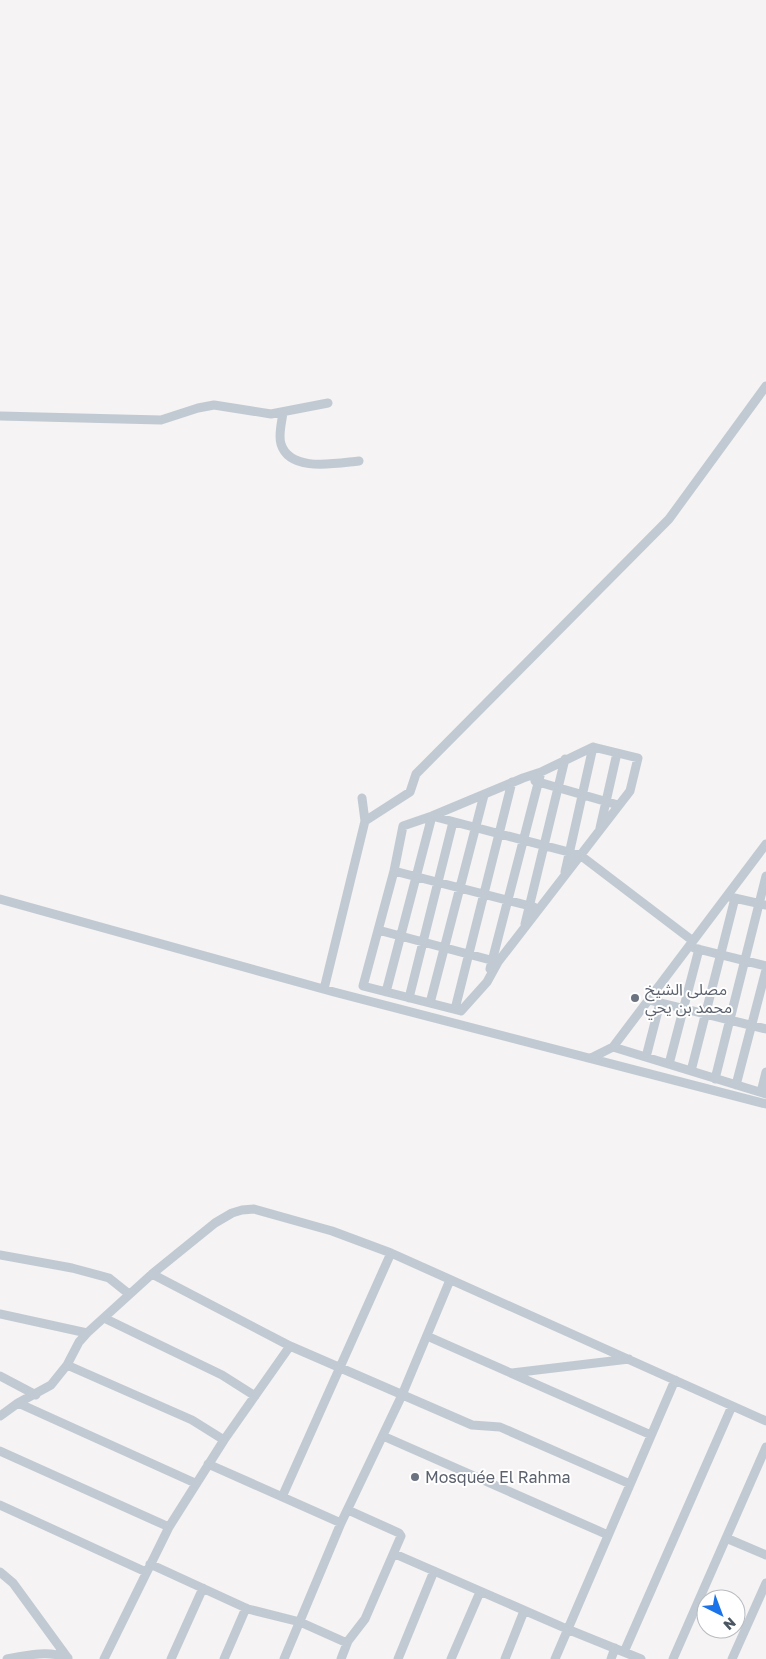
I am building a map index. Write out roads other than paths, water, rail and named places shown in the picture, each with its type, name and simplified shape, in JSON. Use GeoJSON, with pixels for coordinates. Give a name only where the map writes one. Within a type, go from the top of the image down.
{"type":"FeatureCollection","features":[{"type":"Feature","properties":{"kind":"street"},"geometry":{"type":"LineString","coordinates":[[364,821],[410,792],[416,774],[669,519],[766,386]]}},
{"type":"Feature","properties":{"kind":"street"},"geometry":{"type":"LineString","coordinates":[[0,416],[161,420],[214,405],[271,414],[328,404]]}},
{"type":"Feature","properties":{"kind":"street"},"geometry":{"type":"LineString","coordinates":[[283,412],[281,444],[292,457],[305,463],[319,465],[359,461]]}},
{"type":"Feature","properties":{"kind":"street"},"geometry":{"type":"LineString","coordinates":[[565,875],[593,747]]}},
{"type":"Feature","properties":{"kind":"street"},"geometry":{"type":"LineString","coordinates":[[495,962],[524,929],[630,791],[638,758],[593,747],[565,759],[542,772],[512,782],[432,816],[403,826],[394,871],[363,986],[461,1011],[487,982],[495,962],[508,901],[542,772]]}},
{"type":"Feature","properties":{"kind":"street"},"geometry":{"type":"LineString","coordinates":[[599,830],[617,753]]}},
{"type":"Feature","properties":{"kind":"street"},"geometry":{"type":"LineString","coordinates":[[524,929],[565,759]]}},
{"type":"Feature","properties":{"kind":"street"},"geometry":{"type":"LineString","coordinates":[[523,778],[618,805]]}},
{"type":"Feature","properties":{"kind":"street"},"geometry":{"type":"LineString","coordinates":[[455,1010],[512,782]]}},
{"type":"Feature","properties":{"kind":"street"},"geometry":{"type":"LineString","coordinates":[[430,1003],[484,795]]}},
{"type":"Feature","properties":{"kind":"street"},"geometry":{"type":"LineString","coordinates":[[324,989],[364,821],[362,798]]}},
{"type":"Feature","properties":{"kind":"street"},"geometry":{"type":"LineString","coordinates":[[432,816],[580,856],[694,945],[766,968],[736,1085]]}},
{"type":"Feature","properties":{"kind":"street"},"geometry":{"type":"LineString","coordinates":[[386,992],[432,816]]}},
{"type":"Feature","properties":{"kind":"street"},"geometry":{"type":"LineString","coordinates":[[409,998],[453,822]]}},
{"type":"Feature","properties":{"kind":"street"},"geometry":{"type":"LineString","coordinates":[[591,1058],[613,1047],[731,897],[766,844]]}},
{"type":"Feature","properties":{"kind":"street"},"geometry":{"type":"LineString","coordinates":[[394,871],[539,908]]}},
{"type":"Feature","properties":{"kind":"street"},"geometry":{"type":"LineString","coordinates":[[715,1079],[745,961],[763,904],[766,876]]}},
{"type":"Feature","properties":{"kind":"street"},"geometry":{"type":"LineString","coordinates":[[731,897],[763,904]]}},
{"type":"Feature","properties":{"kind":"street"},"geometry":{"type":"LineString","coordinates":[[691,1071],[720,954],[731,897]]}},
{"type":"Feature","properties":{"kind":"street"},"geometry":{"type":"LineString","coordinates":[[0,899],[324,989],[766,1104]]}},
{"type":"Feature","properties":{"kind":"street"},"geometry":{"type":"LineString","coordinates":[[378,930],[495,962]]}},
{"type":"Feature","properties":{"kind":"street"},"geometry":{"type":"LineString","coordinates":[[669,1064],[683,1008],[694,945]]}},
{"type":"Feature","properties":{"kind":"street"},"geometry":{"type":"LineString","coordinates":[[649,1000],[766,1029]]}},
{"type":"Feature","properties":{"kind":"street"},"geometry":{"type":"LineString","coordinates":[[646,1057],[660,1002]]}},
{"type":"Feature","properties":{"kind":"street"},"geometry":{"type":"LineString","coordinates":[[613,1047],[763,1093],[766,1072]]}},
{"type":"Feature","properties":{"kind":"street"},"geometry":{"type":"LineString","coordinates":[[0,1416],[18,1403],[36,1395],[51,1385],[67,1365],[79,1342],[87,1333],[152,1274],[215,1223],[232,1213],[254,1209],[332,1231],[391,1253],[766,1421]]}},
{"type":"Feature","properties":{"kind":"street"},"geometry":{"type":"LineString","coordinates":[[282,1497],[391,1253]]}},
{"type":"Feature","properties":{"kind":"street"},"geometry":{"type":"LineString","coordinates":[[0,1255],[72,1268],[109,1278],[130,1294]]}},
{"type":"Feature","properties":{"kind":"street"},"geometry":{"type":"LineString","coordinates":[[152,1274],[290,1346],[472,1425],[500,1427],[630,1484]]}},
{"type":"Feature","properties":{"kind":"street"},"geometry":{"type":"LineString","coordinates":[[284,1659],[342,1523],[402,1395],[450,1280]]}},
{"type":"Feature","properties":{"kind":"street"},"geometry":{"type":"LineString","coordinates":[[0,1314],[87,1333]]}},
{"type":"Feature","properties":{"kind":"street"},"geometry":{"type":"LineString","coordinates":[[104,1318],[222,1375],[255,1396]]}},
{"type":"Feature","properties":{"kind":"street"},"geometry":{"type":"LineString","coordinates":[[426,1336],[651,1435]]}},
{"type":"Feature","properties":{"kind":"street"},"geometry":{"type":"LineString","coordinates":[[104,1659],[169,1526],[195,1483],[290,1346]]}},
{"type":"Feature","properties":{"kind":"street"},"geometry":{"type":"LineString","coordinates":[[512,1373],[629,1360]]}},
{"type":"Feature","properties":{"kind":"street"},"geometry":{"type":"LineString","coordinates":[[67,1365],[192,1420],[224,1440]]}},
{"type":"Feature","properties":{"kind":"street"},"geometry":{"type":"LineString","coordinates":[[0,1376],[36,1395]]}},
{"type":"Feature","properties":{"kind":"street"},"geometry":{"type":"LineString","coordinates":[[555,1659],[675,1380]]}},
{"type":"Feature","properties":{"kind":"street"},"geometry":{"type":"LineString","coordinates":[[18,1403],[195,1483]]}},
{"type":"Feature","properties":{"kind":"street"},"geometry":{"type":"LineString","coordinates":[[624,1652],[732,1406]]}},
{"type":"Feature","properties":{"kind":"street"},"geometry":{"type":"LineString","coordinates":[[383,1436],[608,1535]]}},
{"type":"Feature","properties":{"kind":"street"},"geometry":{"type":"LineString","coordinates":[[673,1659],[766,1447]]}},
{"type":"Feature","properties":{"kind":"street"},"geometry":{"type":"LineString","coordinates":[[0,1451],[169,1526]]}},
{"type":"Feature","properties":{"kind":"street"},"geometry":{"type":"LineString","coordinates":[[208,1464],[342,1523]]}},
{"type":"Feature","properties":{"kind":"street"},"geometry":{"type":"LineString","coordinates":[[0,1506],[148,1568],[203,1588],[246,1608],[300,1622],[347,1643]]}},
{"type":"Feature","properties":{"kind":"street"},"geometry":{"type":"LineString","coordinates":[[341,1659],[347,1643],[365,1619],[401,1540],[398,1532],[348,1510]]}},
{"type":"Feature","properties":{"kind":"street"},"geometry":{"type":"LineString","coordinates":[[726,1538],[766,1555]]}},
{"type":"Feature","properties":{"kind":"street"},"geometry":{"type":"LineString","coordinates":[[395,1554],[524,1611],[642,1659]]}},
{"type":"Feature","properties":{"kind":"street"},"geometry":{"type":"LineString","coordinates":[[398,1659],[434,1571]]}},
{"type":"Feature","properties":{"kind":"street"},"geometry":{"type":"LineString","coordinates":[[0,1572],[13,1583],[68,1658]]}},
{"type":"Feature","properties":{"kind":"street"},"geometry":{"type":"LineString","coordinates":[[732,1659],[766,1583]]}},
{"type":"Feature","properties":{"kind":"street"},"geometry":{"type":"LineString","coordinates":[[171,1659],[203,1588]]}},
{"type":"Feature","properties":{"kind":"street"},"geometry":{"type":"LineString","coordinates":[[451,1659],[480,1592]]}},
{"type":"Feature","properties":{"kind":"street"},"geometry":{"type":"LineString","coordinates":[[224,1659],[246,1608]]}},
{"type":"Feature","properties":{"kind":"street"},"geometry":{"type":"LineString","coordinates":[[505,1659],[524,1611]]}},
{"type":"Feature","properties":{"kind":"street"},"geometry":{"type":"LineString","coordinates":[[611,1659],[615,1648]]}},
{"type":"Feature","properties":{"kind":"street"},"geometry":{"type":"LineString","coordinates":[[7,1659],[45,1654],[61,1655],[68,1658]]}},
{"type":"Feature","properties":{"kind":"place","name":"مصلى الشيخ محمد بن يحي"},"geometry":{"type":"Point","coordinates":[635,998]}},
{"type":"Feature","properties":{"kind":"place","name":"Mosquée El Rahma"},"geometry":{"type":"Point","coordinates":[415,1477]}}]}
